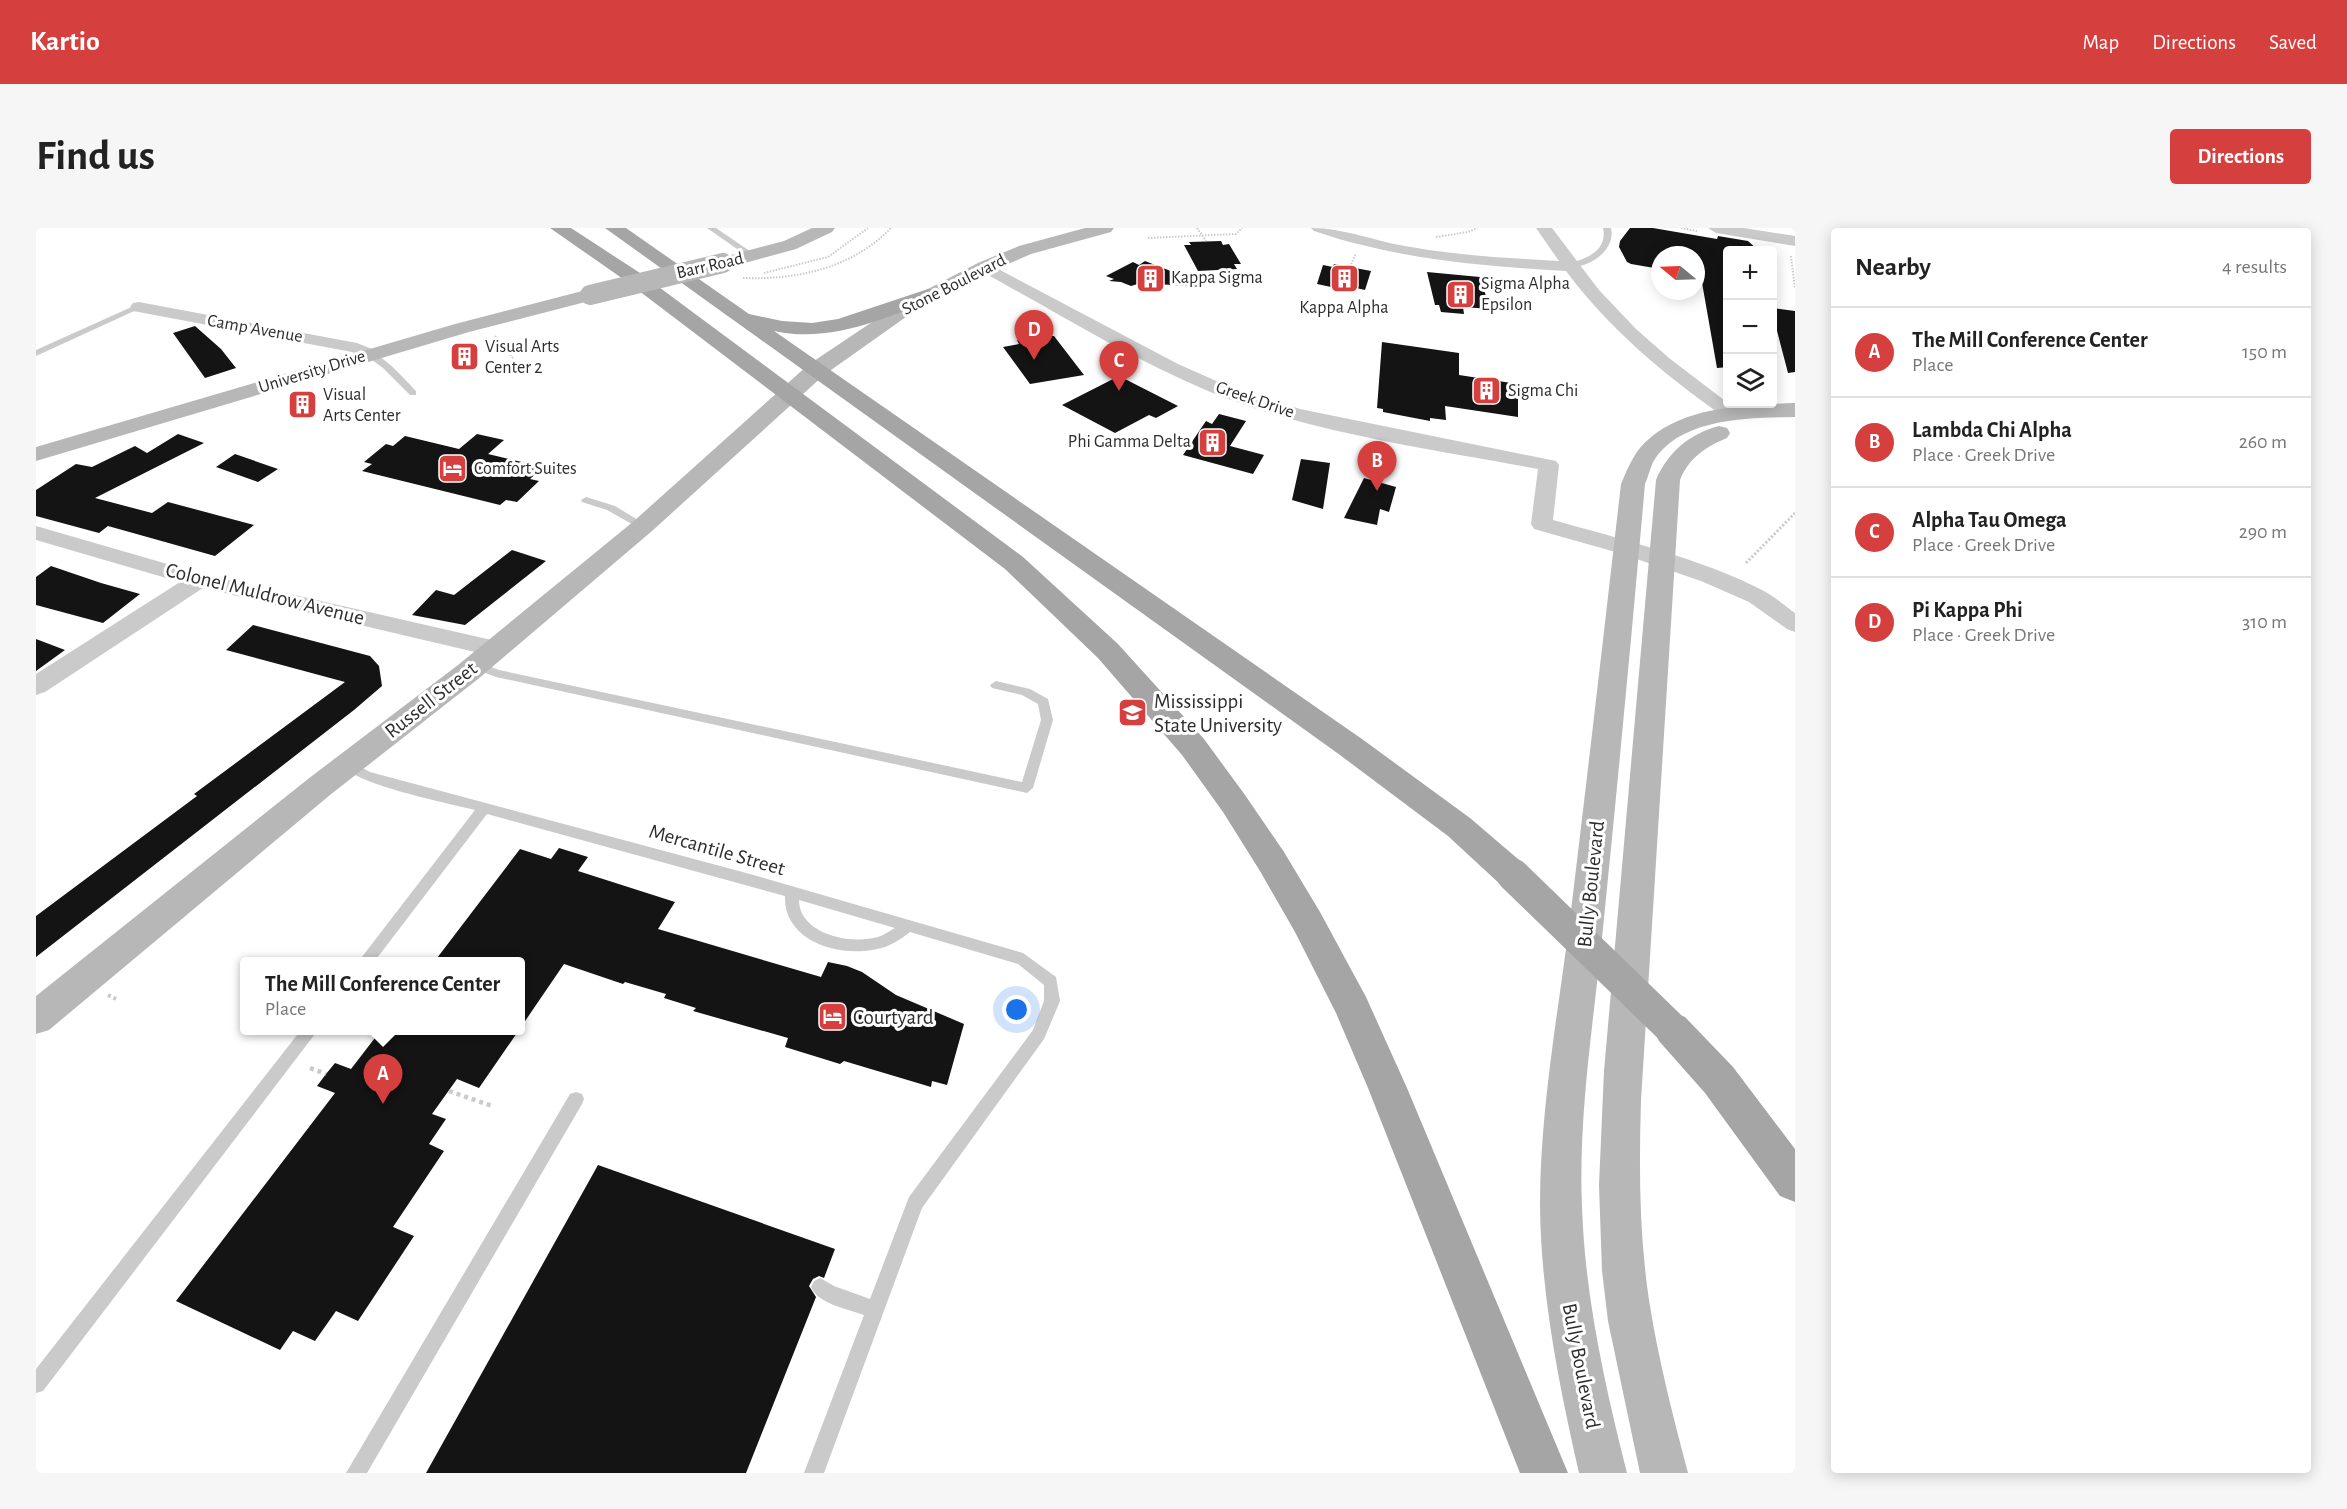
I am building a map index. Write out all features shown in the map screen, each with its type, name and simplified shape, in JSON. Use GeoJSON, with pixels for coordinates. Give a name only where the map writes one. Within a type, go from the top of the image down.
{"type":"FeatureCollection","features":[{"type":"Feature","properties":{"kind":"main road"},"geometry":{"type":"LineString","coordinates":[[549,228],[596,253]]}},
{"type":"Feature","properties":{"kind":"main road"},"geometry":{"type":"LineString","coordinates":[[559,228],[633,277],[973,530],[1063,605],[1150,694],[1194,749],[1274,864],[1341,985],[1380,1070],[1544,1473]]}},
{"type":"Feature","properties":{"kind":"main road"},"geometry":{"type":"LineString","coordinates":[[614,228],[1351,747],[1459,827],[1513,875],[1672,1029],[1719,1080],[1795,1182]]}},
{"type":"Feature","properties":{"kind":"main road"},"geometry":{"type":"LineString","coordinates":[[734,314],[773,325],[814,330],[838,325],[935,293]]}},
{"type":"Feature","properties":{"kind":"street","name":"Barr Road"},"geometry":{"type":"LineString","coordinates":[[590,295],[753,256],[798,243],[826,228]]}},
{"type":"Feature","properties":{"kind":"street","name":"Stone Boulevard"},"geometry":{"type":"LineString","coordinates":[[816,370],[880,324],[985,267],[1025,250],[1105,228]]}},
{"type":"Feature","properties":{"kind":"street"},"geometry":{"type":"LineString","coordinates":[[1319,228],[1394,251],[1471,260],[1570,266]]}},
{"type":"Feature","properties":{"kind":"street"},"geometry":{"type":"LineString","coordinates":[[1545,228],[1570,266],[1600,303],[1644,346],[1731,413]]}},
{"type":"Feature","properties":{"kind":"street"},"geometry":{"type":"LineString","coordinates":[[1716,228],[1795,240]]}},
{"type":"Feature","properties":{"kind":"street","name":"Greek Drive"},"geometry":{"type":"LineString","coordinates":[[985,267],[1172,368],[1216,388],[1295,414],[1549,465],[1542,524],[1627,548]]}},
{"type":"Feature","properties":{"kind":"street","name":"University Drive"},"geometry":{"type":"LineString","coordinates":[[36,454],[370,355],[590,295]]}},
{"type":"Feature","properties":{"kind":"street","name":"Camp Avenue"},"geometry":{"type":"LineString","coordinates":[[139,307],[357,348],[370,355]]}},
{"type":"Feature","properties":{"kind":"street","name":"Russell Street"},"geometry":{"type":"LineString","coordinates":[[42,1004],[486,657],[643,526],[816,370]]}},
{"type":"Feature","properties":{"kind":"street","name":"Bully Boulevard"},"geometry":{"type":"LineString","coordinates":[[1603,1473],[1584,1397],[1571,1328],[1564,1266],[1562,1150],[1633,484],[1636,470],[1643,457],[1683,427],[1731,413],[1795,410]]}},
{"type":"Feature","properties":{"kind":"street"},"geometry":{"type":"LineString","coordinates":[[1664,1473],[1644,1390],[1627,1299],[1620,1216],[1619,1149],[1668,480],[1681,455],[1708,437],[1726,430],[1795,422]]}},
{"type":"Feature","properties":{"kind":"street","name":"Colonel Muldrow Avenue"},"geometry":{"type":"LineString","coordinates":[[36,533],[199,580],[486,657]]}},
{"type":"Feature","properties":{"kind":"street"},"geometry":{"type":"LineString","coordinates":[[1627,548],[1709,576],[1757,597],[1795,624]]}},
{"type":"Feature","properties":{"kind":"street"},"geometry":{"type":"LineString","coordinates":[[36,686],[199,580]]}},
{"type":"Feature","properties":{"kind":"lane"},"geometry":{"type":"LineString","coordinates":[[711,228],[753,256]]}},
{"type":"Feature","properties":{"kind":"lane"},"geometry":{"type":"LineString","coordinates":[[1570,266],[1586,261],[1601,252],[1608,244],[1610,234],[1607,228]]}},
{"type":"Feature","properties":{"kind":"lane"},"geometry":{"type":"LineString","coordinates":[[1736,228],[1795,240]]}},
{"type":"Feature","properties":{"kind":"lane"},"geometry":{"type":"LineString","coordinates":[[36,353],[139,307]]}},
{"type":"Feature","properties":{"kind":"lane"},"geometry":{"type":"LineString","coordinates":[[370,355],[386,366],[413,393]]}},
{"type":"Feature","properties":{"kind":"lane"},"geometry":{"type":"LineString","coordinates":[[586,500],[611,508],[643,526]]}},
{"type":"Feature","properties":{"kind":"lane"},"geometry":{"type":"LineString","coordinates":[[486,657],[506,675],[1027,788],[1047,720],[1044,702],[1026,692],[996,686]]}},
{"type":"Feature","properties":{"kind":"lane","name":"Mercantile Street"},"geometry":{"type":"LineString","coordinates":[[348,765],[366,776],[792,892],[1023,959],[1051,982],[1052,1001],[1040,1034],[915,1203],[874,1309]]}},
{"type":"Feature","properties":{"kind":"lane"},"geometry":{"type":"LineString","coordinates":[[368,957],[484,808]]}},
{"type":"Feature","properties":{"kind":"lane"},"geometry":{"type":"LineString","coordinates":[[792,892],[791,908],[799,924],[824,939],[858,945],[879,943],[907,926]]}},
{"type":"Feature","properties":{"kind":"lane"},"geometry":{"type":"LineString","coordinates":[[36,1384],[307,1035]]}},
{"type":"Feature","properties":{"kind":"lane"},"geometry":{"type":"LineString","coordinates":[[356,1473],[576,1099]]}},
{"type":"Feature","properties":{"kind":"lane"},"geometry":{"type":"LineString","coordinates":[[814,1473],[874,1309],[829,1293],[820,1287]]}},
{"type":"Feature","properties":{"kind":"path"},"geometry":{"type":"LineString","coordinates":[[743,278],[778,277],[829,268],[862,254],[891,228]]}},
{"type":"Feature","properties":{"kind":"path"},"geometry":{"type":"LineString","coordinates":[[1197,228],[1206,241]]}},
{"type":"Feature","properties":{"kind":"path"},"geometry":{"type":"LineString","coordinates":[[1148,238],[1236,234],[1242,228]]}},
{"type":"Feature","properties":{"kind":"path"},"geometry":{"type":"LineString","coordinates":[[493,334],[525,373]]}},
{"type":"Feature","properties":{"kind":"path"},"geometry":{"type":"LineString","coordinates":[[1746,562],[1795,513]]}},
{"type":"Feature","properties":{"kind":"path"},"geometry":{"type":"LineString","coordinates":[[310,1068],[326,1074]]}},
{"type":"Feature","properties":{"kind":"path"},"geometry":{"type":"LineString","coordinates":[[449,1091],[492,1106]]}},
{"type":"Feature","properties":{"kind":"building"},"geometry":{"type":"Polygon","coordinates":[[[1630,228],[1653,228],[1717,239],[1718,236],[1748,241],[1754,246],[1723,246],[1723,367],[1717,368],[1705,300],[1705,246],[1651,246],[1651,267],[1627,262],[1619,247],[1620,241],[1630,228]]]}},
{"type":"Feature","properties":{"kind":"building"},"geometry":{"type":"Polygon","coordinates":[[[1221,241],[1223,245],[1229,244],[1241,264],[1234,264],[1237,269],[1198,271],[1184,245],[1191,245],[1189,242],[1221,241]]]}},
{"type":"Feature","properties":{"kind":"building","name":"Kappa Sigma"},"geometry":{"type":"Polygon","coordinates":[[[1145,261],[1204,284],[1203,287],[1141,283],[1131,286],[1109,281],[1114,279],[1106,276],[1133,262],[1139,265],[1145,261]]]}},
{"type":"Feature","properties":{"kind":"building","name":"Kappa Alpha"},"geometry":{"type":"Polygon","coordinates":[[[1334,264],[1371,271],[1365,290],[1347,286],[1345,290],[1317,284],[1323,265],[1333,267],[1334,264]]]}},
{"type":"Feature","properties":{"kind":"building"},"geometry":{"type":"Polygon","coordinates":[[[1427,272],[1480,277],[1490,309],[1463,307],[1464,314],[1441,312],[1439,305],[1435,305],[1427,272]]]}},
{"type":"Feature","properties":{"kind":"building"},"geometry":{"type":"Polygon","coordinates":[[[1777,309],[1795,311],[1795,372],[1788,373],[1777,331],[1777,309]]]}},
{"type":"Feature","properties":{"kind":"building"},"geometry":{"type":"Polygon","coordinates":[[[195,326],[221,349],[236,368],[205,378],[173,333],[195,326]]]}},
{"type":"Feature","properties":{"kind":"building"},"geometry":{"type":"Polygon","coordinates":[[[1054,336],[1084,375],[1030,384],[1003,347],[1019,344],[1017,340],[1054,336]]]}},
{"type":"Feature","properties":{"kind":"building"},"geometry":{"type":"Polygon","coordinates":[[[1382,342],[1459,353],[1459,375],[1518,384],[1518,417],[1445,406],[1446,420],[1430,418],[1430,421],[1383,412],[1383,409],[1377,408],[1382,342]]]}},
{"type":"Feature","properties":{"kind":"building"},"geometry":{"type":"Polygon","coordinates":[[[1119,376],[1178,406],[1156,418],[1149,415],[1115,433],[1062,405],[1119,376]]]}},
{"type":"Feature","properties":{"kind":"building","name":"Phi Gamma Delta"},"geometry":{"type":"Polygon","coordinates":[[[1219,414],[1246,421],[1230,446],[1264,455],[1253,474],[1183,455],[1206,421],[1212,424],[1219,414]]]}},
{"type":"Feature","properties":{"kind":"building"},"geometry":{"type":"Polygon","coordinates":[[[178,434],[204,443],[95,498],[152,513],[168,502],[254,525],[215,556],[108,526],[99,533],[36,516],[36,490],[76,464],[92,467],[135,446],[147,453],[178,434]]]}},
{"type":"Feature","properties":{"kind":"building","name":"Comfort Suites"},"geometry":{"type":"Polygon","coordinates":[[[477,434],[504,440],[488,454],[543,467],[530,479],[539,481],[517,502],[506,500],[500,505],[362,471],[372,464],[364,462],[386,444],[393,446],[405,436],[459,449],[477,434]]]}},
{"type":"Feature","properties":{"kind":"building"},"geometry":{"type":"Polygon","coordinates":[[[235,454],[278,469],[258,482],[216,467],[235,454]]]}},
{"type":"Feature","properties":{"kind":"building"},"geometry":{"type":"Polygon","coordinates":[[[1301,459],[1330,463],[1323,509],[1292,500],[1301,459]]]}},
{"type":"Feature","properties":{"kind":"building"},"geometry":{"type":"Polygon","coordinates":[[[1364,478],[1396,487],[1389,512],[1380,509],[1377,525],[1344,518],[1364,478]]]}},
{"type":"Feature","properties":{"kind":"building"},"geometry":{"type":"Polygon","coordinates":[[[512,550],[546,561],[465,625],[412,615],[436,590],[454,595],[512,550]]]}},
{"type":"Feature","properties":{"kind":"building"},"geometry":{"type":"Polygon","coordinates":[[[51,566],[140,594],[103,623],[36,605],[36,577],[51,566]]]}},
{"type":"Feature","properties":{"kind":"building"},"geometry":{"type":"Polygon","coordinates":[[[253,625],[370,656],[379,666],[382,686],[36,957],[36,916],[197,796],[194,794],[345,682],[226,650],[253,625]]]}},
{"type":"Feature","properties":{"kind":"building"},"geometry":{"type":"Polygon","coordinates":[[[36,639],[65,650],[36,671],[36,639]]]}},
{"type":"Feature","properties":{"kind":"building"},"geometry":{"type":"Polygon","coordinates":[[[559,848],[588,857],[578,871],[675,902],[658,929],[821,977],[828,962],[847,966],[862,972],[896,995],[964,1024],[947,1085],[932,1081],[931,1087],[844,1061],[840,1064],[785,1047],[788,1038],[693,1011],[696,1008],[664,998],[666,994],[625,982],[623,984],[564,964],[525,1021],[525,957],[438,957],[520,849],[551,859],[559,848]]]}},
{"type":"Feature","properties":{"kind":"building"},"geometry":{"type":"Polygon","coordinates":[[[377,1035],[516,1035],[479,1088],[457,1079],[432,1114],[446,1119],[429,1144],[444,1151],[393,1227],[414,1236],[358,1321],[336,1311],[315,1341],[293,1331],[280,1350],[176,1301],[335,1093],[317,1086],[326,1074],[335,1063],[351,1069],[377,1035]]]}},
{"type":"Feature","properties":{"kind":"building"},"geometry":{"type":"Polygon","coordinates":[[[598,1165],[835,1249],[824,1278],[819,1276],[813,1279],[809,1286],[816,1297],[746,1473],[426,1473],[598,1165]]]}},
{"type":"Feature","properties":{"kind":"place","name":"Kappa Sigma"},"geometry":{"type":"Point","coordinates":[1150,278]}},
{"type":"Feature","properties":{"kind":"place","name":"Kappa Alpha"},"geometry":{"type":"Point","coordinates":[1344,279]}},
{"type":"Feature","properties":{"kind":"place","name":"Sigma Alpha Epsilon"},"geometry":{"type":"Point","coordinates":[1460,294]}},
{"type":"Feature","properties":{"kind":"place","name":"Visual Arts Center 2"},"geometry":{"type":"Point","coordinates":[464,357]}},
{"type":"Feature","properties":{"kind":"place","name":"Pi Kappa Phi"},"geometry":{"type":"Point","coordinates":[1034,360]}},
{"type":"Feature","properties":{"kind":"place","name":"Alpha Tau Omega"},"geometry":{"type":"Point","coordinates":[1119,391]}},
{"type":"Feature","properties":{"kind":"place","name":"Sigma Chi"},"geometry":{"type":"Point","coordinates":[1487,391]}},
{"type":"Feature","properties":{"kind":"place","name":"Visual Arts Center"},"geometry":{"type":"Point","coordinates":[302,405]}},
{"type":"Feature","properties":{"kind":"place","name":"Phi Gamma Delta"},"geometry":{"type":"Point","coordinates":[1212,442]}},
{"type":"Feature","properties":{"kind":"place","name":"Comfort Suites"},"geometry":{"type":"Point","coordinates":[453,469]}},
{"type":"Feature","properties":{"kind":"place","name":"Lambda Chi Alpha"},"geometry":{"type":"Point","coordinates":[1377,491]}},
{"type":"Feature","properties":{"kind":"place","name":"Mississippi State University"},"geometry":{"type":"Point","coordinates":[1133,713]}},
{"type":"Feature","properties":{"kind":"place","name":"Courtyard"},"geometry":{"type":"Point","coordinates":[832,1017]}},
{"type":"Feature","properties":{"kind":"place","name":"The Mill Conference Center"},"geometry":{"type":"Point","coordinates":[383,1104]}}]}
